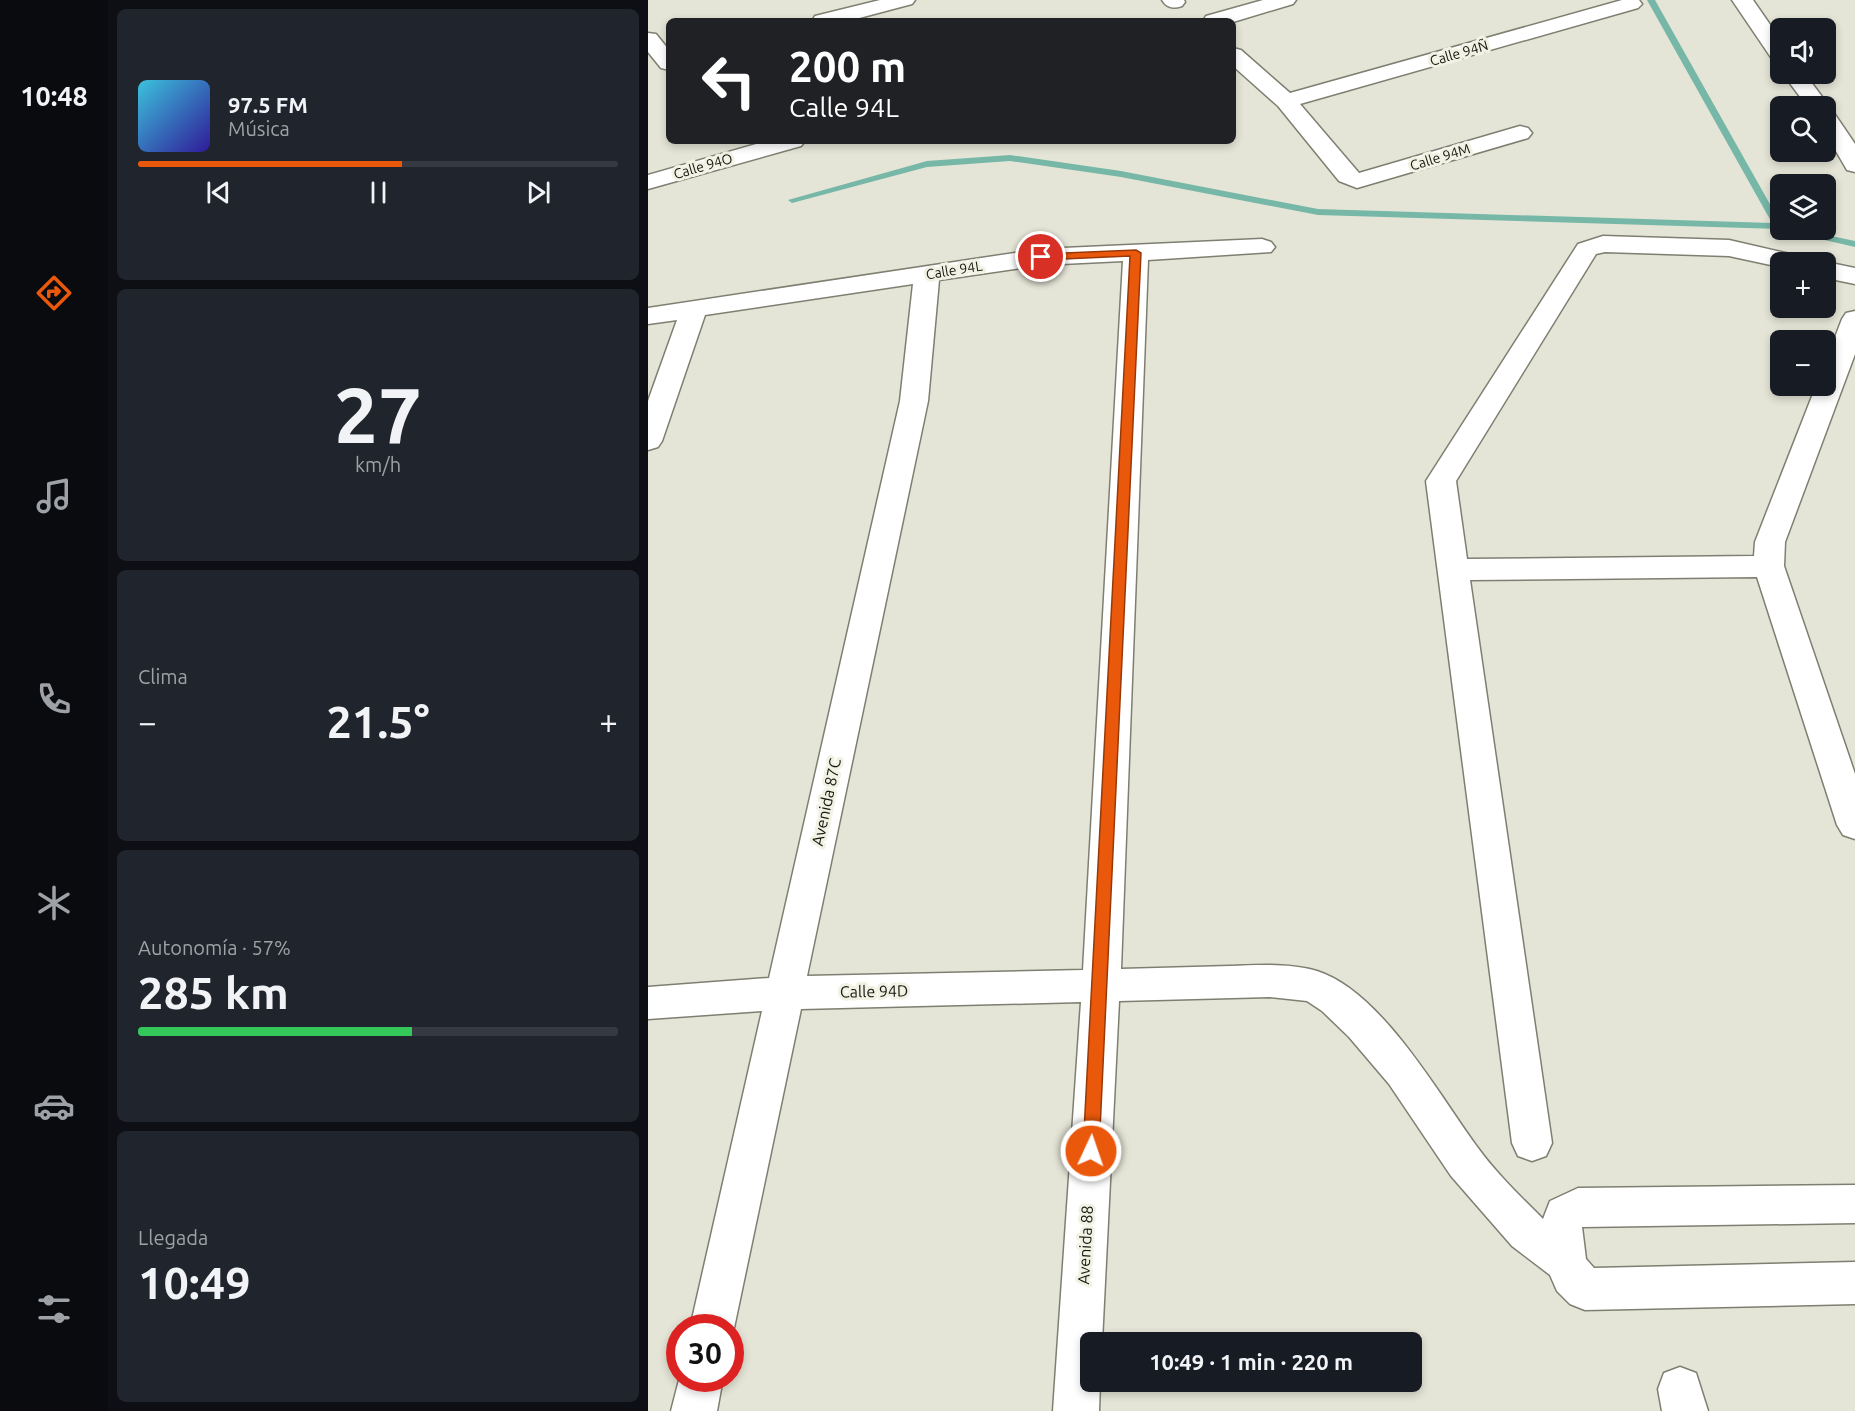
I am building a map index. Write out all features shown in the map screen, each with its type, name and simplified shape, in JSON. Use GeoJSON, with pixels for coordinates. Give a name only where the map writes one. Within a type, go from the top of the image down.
{"type":"FeatureCollection","features":[{"type":"Feature","properties":{"kind":"street"},"geometry":{"type":"LineString","coordinates":[[835,18],[905,0]]}},
{"type":"Feature","properties":{"kind":"street"},"geometry":{"type":"LineString","coordinates":[[1224,18],[1286,0]]}},
{"type":"Feature","properties":{"kind":"street"},"geometry":{"type":"LineString","coordinates":[[1742,0],[1770,40]]}},
{"type":"Feature","properties":{"kind":"street","name":"Calle 94Ñ"},"geometry":{"type":"LineString","coordinates":[[1286,101],[1631,4]]}},
{"type":"Feature","properties":{"kind":"street"},"geometry":{"type":"LineString","coordinates":[[648,39],[666,60]]}},
{"type":"Feature","properties":{"kind":"street"},"geometry":{"type":"LineString","coordinates":[[1236,59],[1286,101]]}},
{"type":"Feature","properties":{"kind":"street"},"geometry":{"type":"LineString","coordinates":[[648,69],[666,64]]}},
{"type":"Feature","properties":{"kind":"street","name":"Calle 94M"},"geometry":{"type":"LineString","coordinates":[[1286,101],[1347,176],[1361,181],[1520,134]]}},
{"type":"Feature","properties":{"kind":"street"},"geometry":{"type":"LineString","coordinates":[[1836,134],[1855,165]]}},
{"type":"Feature","properties":{"kind":"street","name":"Calle 94O"},"geometry":{"type":"LineString","coordinates":[[648,182],[732,149],[770,144]]}},
{"type":"Feature","properties":{"kind":"street"},"geometry":{"type":"LineString","coordinates":[[1532,1143],[1441,481],[1587,249],[1603,244],[1729,248],[1770,257]]}},
{"type":"Feature","properties":{"kind":"street","name":"Calle 94L"},"geometry":{"type":"LineString","coordinates":[[648,316],[1041,257],[1262,247]]}},
{"type":"Feature","properties":{"kind":"street","name":"Avenida 88"},"geometry":{"type":"LineString","coordinates":[[1076,1411],[1101,986],[1136,253]]}},
{"type":"Feature","properties":{"kind":"street"},"geometry":{"type":"LineString","coordinates":[[1836,272],[1855,276]]}},
{"type":"Feature","properties":{"kind":"street","name":"Avenida 87C"},"geometry":{"type":"LineString","coordinates":[[715,1314],[914,401],[927,274]]}},
{"type":"Feature","properties":{"kind":"street"},"geometry":{"type":"LineString","coordinates":[[648,441],[694,309]]}},
{"type":"Feature","properties":{"kind":"street"},"geometry":{"type":"LineString","coordinates":[[1855,319],[1770,542],[1769,566],[1855,825]]}},
{"type":"Feature","properties":{"kind":"street"},"geometry":{"type":"LineString","coordinates":[[1453,570],[1769,566]]}},
{"type":"Feature","properties":{"kind":"street","name":"Calle 94D"},"geometry":{"type":"LineString","coordinates":[[648,1003],[784,993],[1270,981],[1314,986],[1335,999],[1364,1025],[1403,1072],[1465,1163],[1527,1233],[1565,1261]]}},
{"type":"Feature","properties":{"kind":"street"},"geometry":{"type":"LineString","coordinates":[[1855,1204],[1578,1207],[1565,1215],[1561,1226],[1565,1261],[1572,1276],[1584,1289],[1855,1283]]}},
{"type":"Feature","properties":{"kind":"street"},"geometry":{"type":"LineString","coordinates":[[694,1411],[698,1392]]}},
{"type":"Feature","properties":{"kind":"waterway"},"geometry":{"type":"LineString","coordinates":[[1651,0],[1770,212]]}},
{"type":"Feature","properties":{"kind":"waterway"},"geometry":{"type":"LineString","coordinates":[[792,200],[927,164],[1010,158],[1121,174],[1318,212],[1770,226]]}},
{"type":"Feature","properties":{"kind":"waterway"},"geometry":{"type":"LineString","coordinates":[[1836,240],[1855,244]]}},
{"type":"Feature","properties":{"kind":"route"},"geometry":{"type":"LineString","coordinates":[[1041,257],[1136,253],[1091,1151]]}}]}
